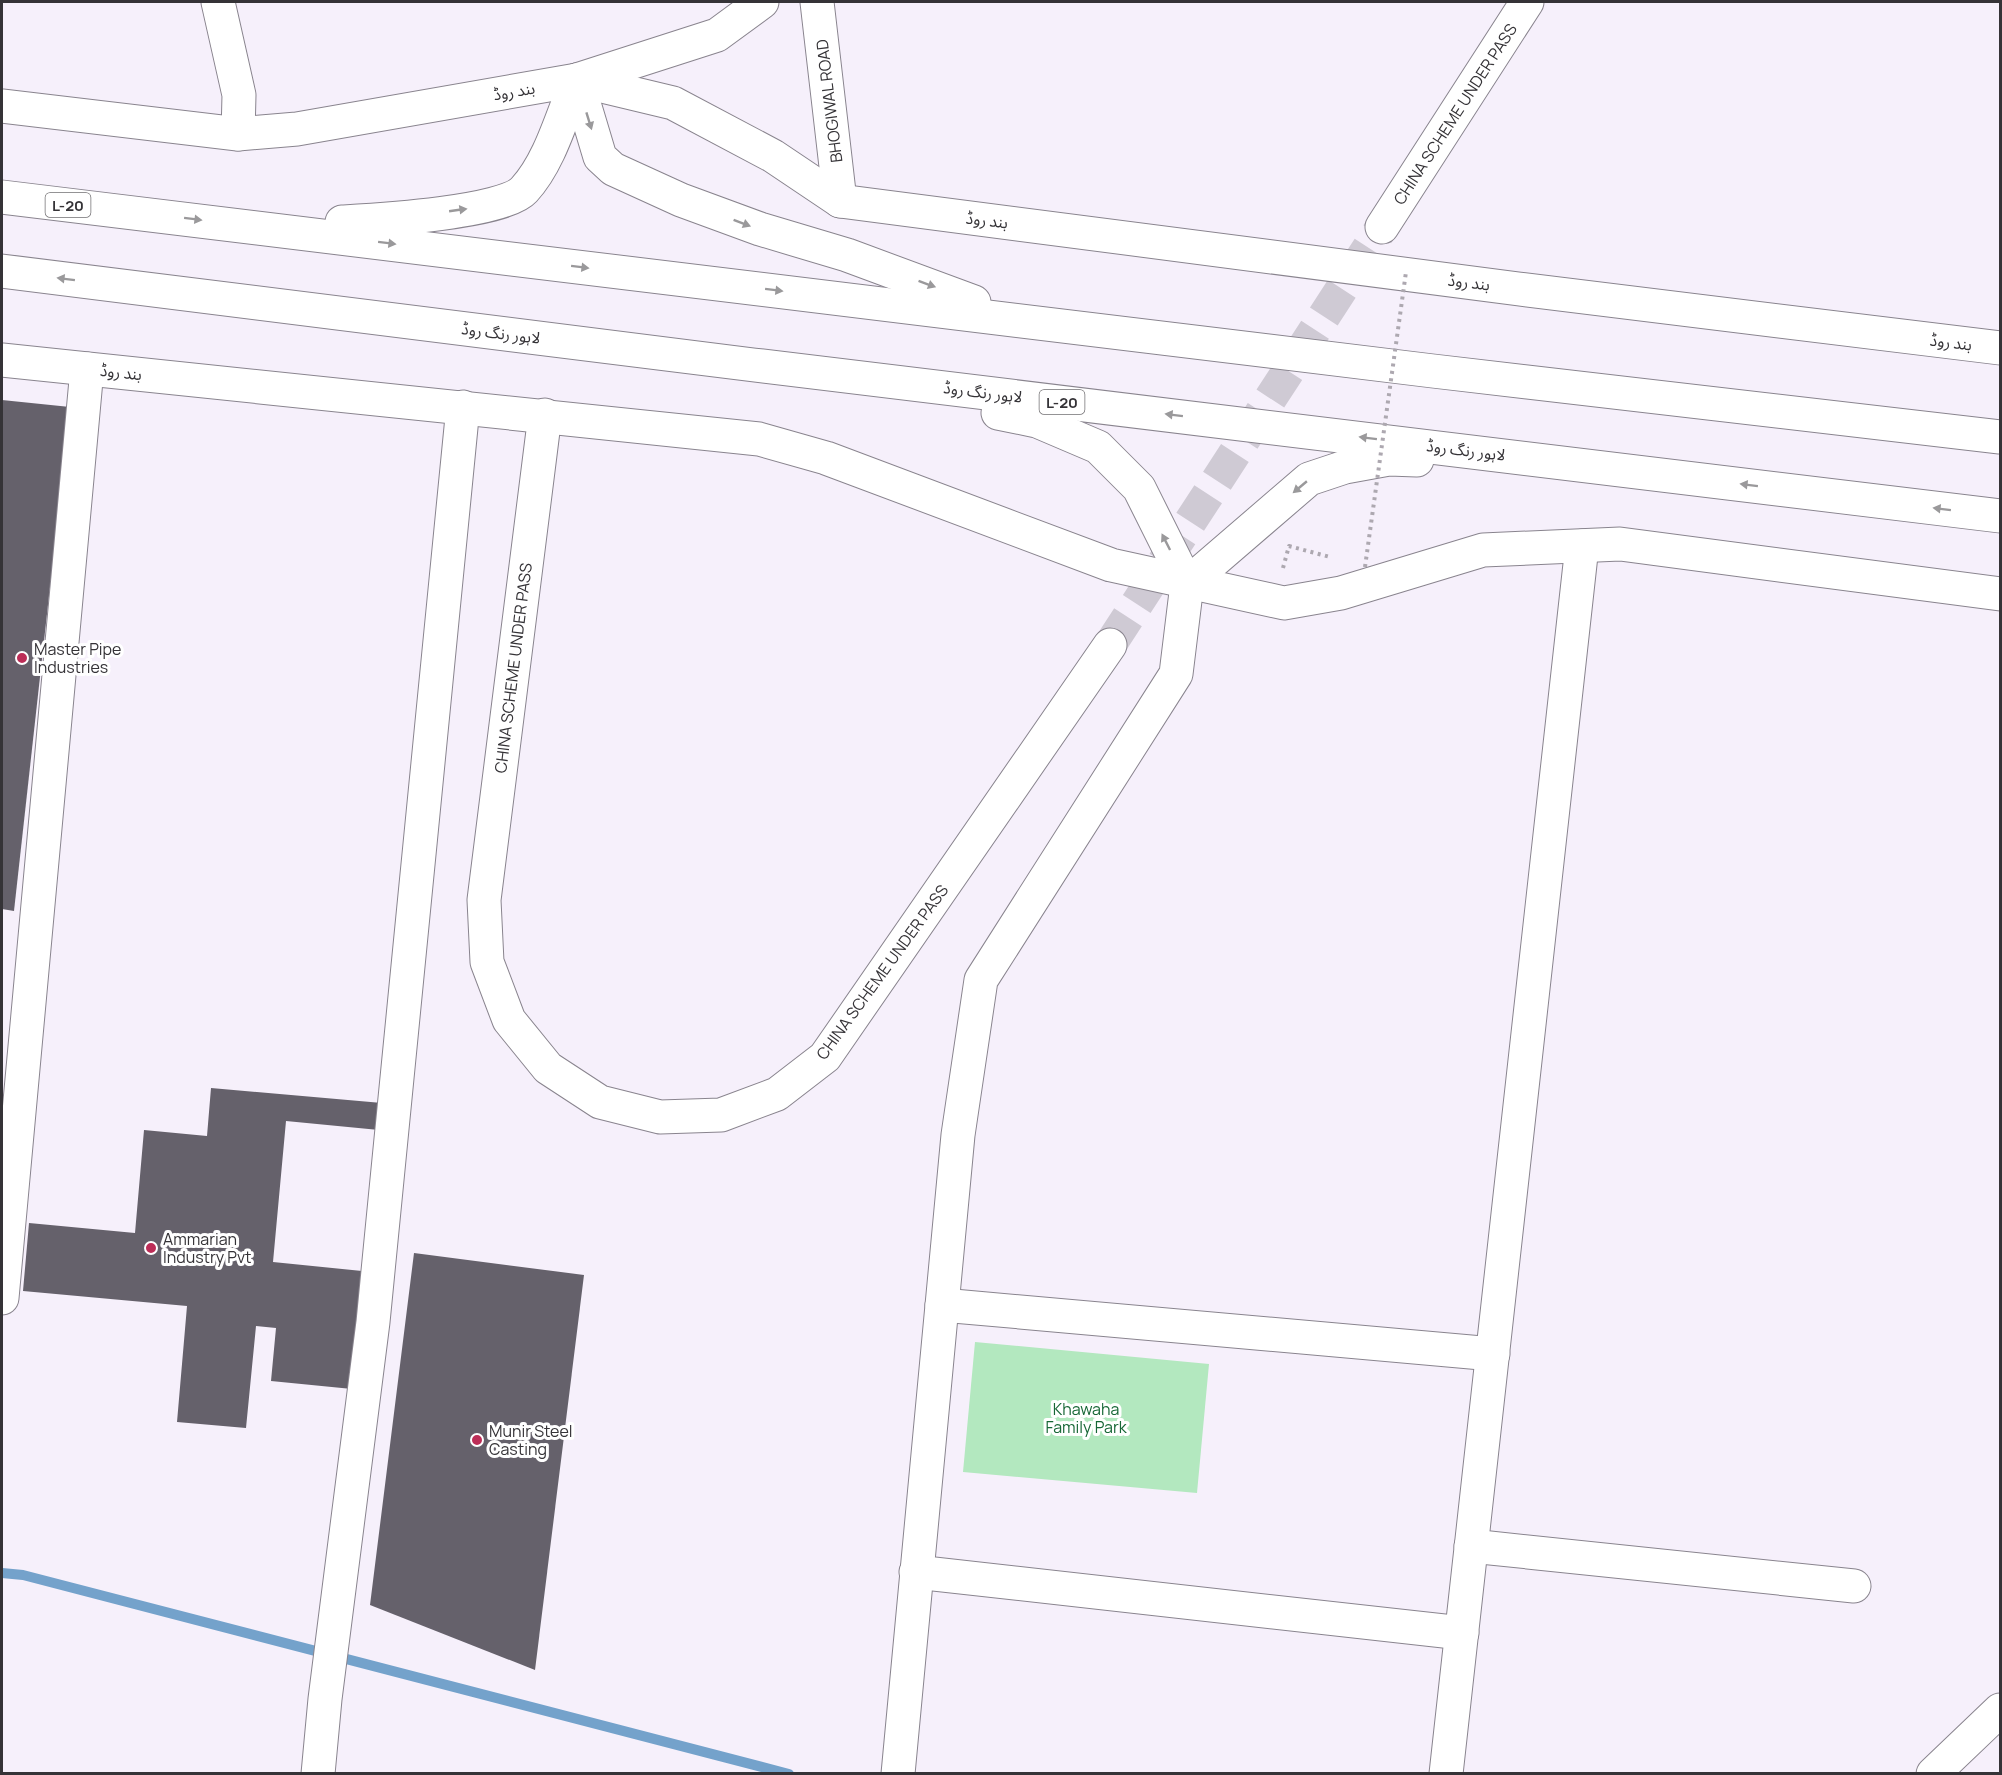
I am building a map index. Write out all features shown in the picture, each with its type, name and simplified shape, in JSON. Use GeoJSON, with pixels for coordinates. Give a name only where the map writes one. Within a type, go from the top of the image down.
{"type":"FeatureCollection","features":[{"type":"Feature","properties":{"kind":"main road"},"geometry":{"type":"LineString","coordinates":[[218,2],[239,95],[238,134]]}},
{"type":"Feature","properties":{"kind":"main road"},"geometry":{"type":"LineString","coordinates":[[577,80],[717,36],[762,2]]}},
{"type":"Feature","properties":{"kind":"main road","name":"BHOGIWAL ROAD"},"geometry":{"type":"LineString","coordinates":[[817,2],[840,201]]}},
{"type":"Feature","properties":{"kind":"main road","name":"CHINA SCHEME UNDER PASS"},"geometry":{"type":"LineString","coordinates":[[1382,227],[1527,2]]}},
{"type":"Feature","properties":{"kind":"main road"},"geometry":{"type":"LineString","coordinates":[[253,227],[393,219],[498,204],[522,193],[541,170],[577,80]]}},
{"type":"Feature","properties":{"kind":"main road"},"geometry":{"type":"LineString","coordinates":[[577,80],[600,157],[613,170],[681,200],[759,229],[847,255],[1026,321]]}},
{"type":"Feature","properties":{"kind":"main road","name":"بند روڈ"},"geometry":{"type":"LineString","coordinates":[[2,106],[238,134],[297,129],[577,80],[673,103],[773,156],[840,201],[1519,289],[2001,348]]}},
{"type":"Feature","properties":{"kind":"main road","name":"L-20"},"geometry":{"type":"LineString","coordinates":[[2,197],[2001,436]]}},
{"type":"Feature","properties":{"kind":"main road","name":"لاہور رنگ روڈ"},"geometry":{"type":"LineString","coordinates":[[2,271],[754,365],[2001,516]]}},
{"type":"Feature","properties":{"kind":"main road","name":"بند روڈ"},"geometry":{"type":"LineString","coordinates":[[2,360],[759,439],[826,458],[1111,565],[1187,584],[1284,603],[1341,593],[1483,549],[1620,544],[2001,594]]}},
{"type":"Feature","properties":{"kind":"main road"},"geometry":{"type":"LineString","coordinates":[[754,365],[1037,421],[1098,447],[1139,488],[1187,584],[1176,674],[981,980],[958,1135],[899,1771]]}},
{"type":"Feature","properties":{"kind":"main road"},"geometry":{"type":"LineString","coordinates":[[2,1298],[87,369]]}},
{"type":"Feature","properties":{"kind":"main road"},"geometry":{"type":"LineString","coordinates":[[318,1773],[325,1700],[373,1322],[463,407]]}},
{"type":"Feature","properties":{"kind":"main road","name":"CHINA SCHEME UNDER PASS"},"geometry":{"type":"LineString","coordinates":[[545,415],[484,900],[487,962],[509,1020],[548,1068],[600,1102],[660,1118],[721,1115],[777,1094],[825,1057],[1110,645]]}},
{"type":"Feature","properties":{"kind":"main road"},"geometry":{"type":"LineString","coordinates":[[1187,584],[1309,479],[1345,467],[1389,459],[1563,462]]}},
{"type":"Feature","properties":{"kind":"main road"},"geometry":{"type":"LineString","coordinates":[[1446,1773],[1582,546]]}},
{"type":"Feature","properties":{"kind":"main road"},"geometry":{"type":"LineString","coordinates":[[942,1305],[1493,1354]]}},
{"type":"Feature","properties":{"kind":"main road"},"geometry":{"type":"LineString","coordinates":[[1471,1546],[1854,1586]]}},
{"type":"Feature","properties":{"kind":"main road"},"geometry":{"type":"LineString","coordinates":[[916,1572],[1462,1633]]}},
{"type":"Feature","properties":{"kind":"main road"},"geometry":{"type":"LineString","coordinates":[[1933,1773],[2001,1710]]}},
{"type":"Feature","properties":{"kind":"path"},"geometry":{"type":"LineString","coordinates":[[1365,567],[1406,272]]}},
{"type":"Feature","properties":{"kind":"green space","name":"Khawaha Family Park"},"geometry":{"type":"Polygon","coordinates":[[[975,1342],[1209,1364],[1197,1493],[963,1472],[975,1342]]]}},
{"type":"Feature","properties":{"kind":"building","name":"Master Pipe Industries"},"geometry":{"type":"Polygon","coordinates":[[[2,400],[70,407],[14,911],[2,909],[2,400]]]}},
{"type":"Feature","properties":{"kind":"building","name":"Ammarian Industry Pvt"},"geometry":{"type":"Polygon","coordinates":[[[211,1088],[382,1103],[379,1130],[286,1121],[273,1262],[362,1271],[352,1389],[271,1381],[276,1328],[256,1326],[246,1428],[177,1422],[187,1306],[23,1291],[29,1223],[135,1233],[144,1130],[207,1136],[211,1088]]]}},
{"type":"Feature","properties":{"kind":"building","name":"Munir Steel Casting"},"geometry":{"type":"Polygon","coordinates":[[[414,1253],[584,1275],[535,1670],[370,1605],[414,1253]]]}},
{"type":"Feature","properties":{"kind":"waterway"},"geometry":{"type":"LineString","coordinates":[[2,1573],[23,1575],[789,1774]]}},
{"type":"Feature","properties":{"kind":"tunnel"},"geometry":{"type":"LineString","coordinates":[[1110,645],[1382,227]]}},
{"type":"Feature","properties":{"kind":"place","name":"Master Pipe Industries"},"geometry":{"type":"Point","coordinates":[22,658]}},
{"type":"Feature","properties":{"kind":"place","name":"Ammarian Industry Pvt"},"geometry":{"type":"Point","coordinates":[151,1248]}},
{"type":"Feature","properties":{"kind":"place","name":"Munir Steel Casting"},"geometry":{"type":"Point","coordinates":[477,1440]}}]}
